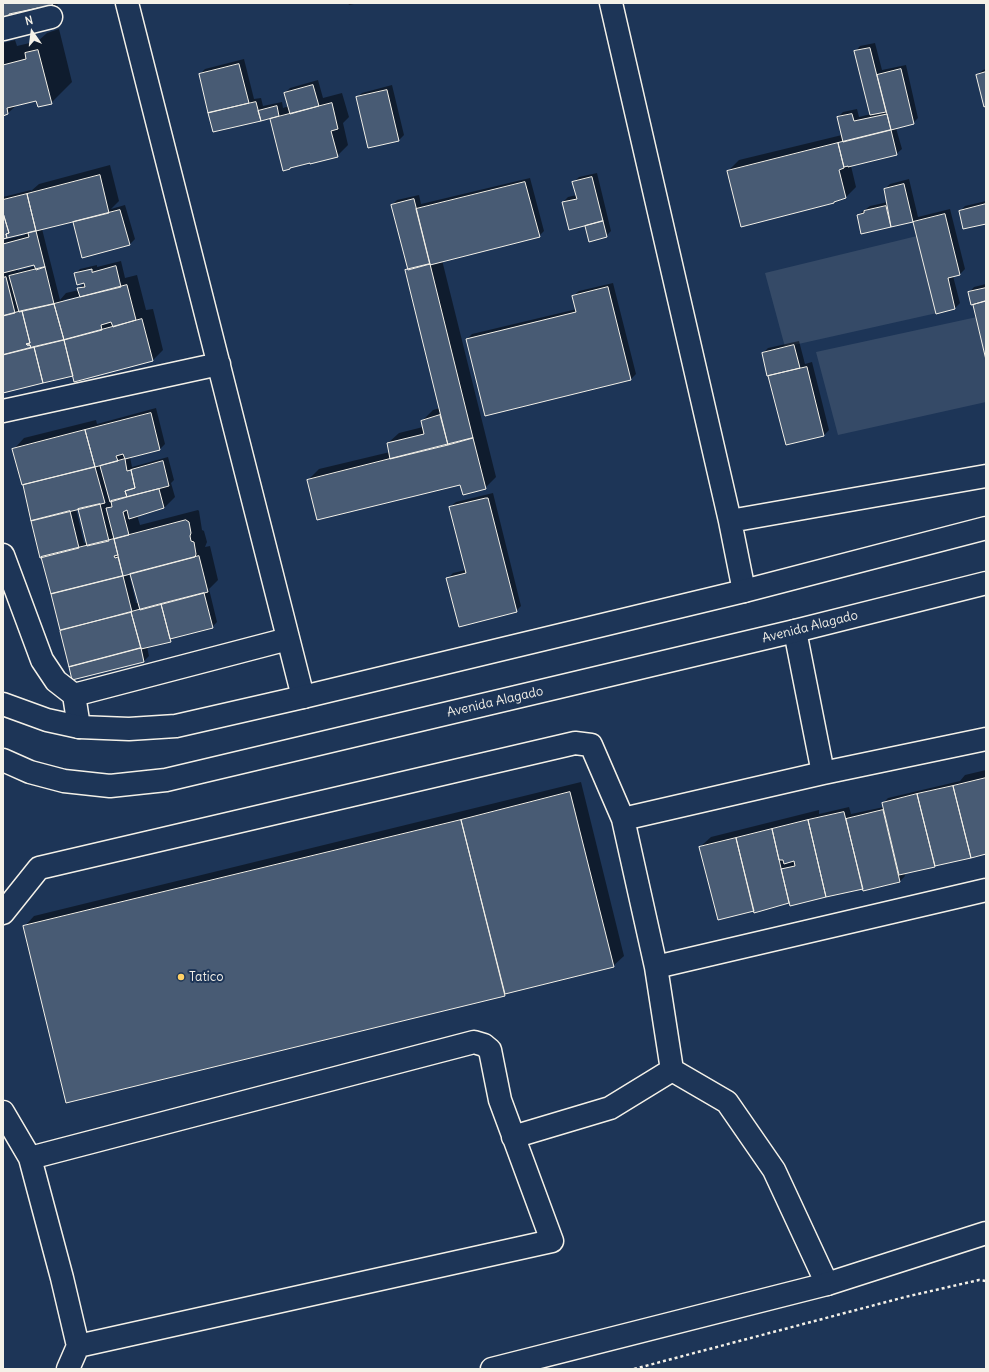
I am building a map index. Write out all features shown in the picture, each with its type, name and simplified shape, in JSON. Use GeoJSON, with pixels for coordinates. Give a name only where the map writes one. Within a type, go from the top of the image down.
{"type":"FeatureCollection","features":[{"type":"Feature","properties":{"kind":"main road"},"geometry":{"type":"LineString","coordinates":[[127,3],[303,697]]}},
{"type":"Feature","properties":{"kind":"main road"},"geometry":{"type":"LineString","coordinates":[[611,3],[730,521],[744,591]]}},
{"type":"Feature","properties":{"kind":"main road"},"geometry":{"type":"LineString","coordinates":[[3,29],[51,16]]}},
{"type":"Feature","properties":{"kind":"main road"},"geometry":{"type":"LineString","coordinates":[[3,411],[219,364]]}},
{"type":"Feature","properties":{"kind":"main road"},"geometry":{"type":"LineString","coordinates":[[730,521],[986,476]]}},
{"type":"Feature","properties":{"kind":"main road"},"geometry":{"type":"LineString","coordinates":[[3,704],[47,720],[79,727],[129,729],[176,726],[744,591],[986,528]]}},
{"type":"Feature","properties":{"kind":"main road"},"geometry":{"type":"LineString","coordinates":[[3,555],[42,660],[56,682],[74,695],[79,727]]}},
{"type":"Feature","properties":{"kind":"main road","name":"Avenida Alagado"},"geometry":{"type":"LineString","coordinates":[[3,760],[30,772],[64,781],[110,786],[166,780],[795,631],[986,583]]}},
{"type":"Feature","properties":{"kind":"main road"},"geometry":{"type":"LineString","coordinates":[[795,631],[823,773]]}},
{"type":"Feature","properties":{"kind":"main road"},"geometry":{"type":"LineString","coordinates":[[74,695],[288,639]]}},
{"type":"Feature","properties":{"kind":"main road"},"geometry":{"type":"LineString","coordinates":[[623,819],[823,773],[986,739]]}},
{"type":"Feature","properties":{"kind":"main road"},"geometry":{"type":"LineString","coordinates":[[3,914],[38,868],[575,742],[591,745],[623,819],[656,967],[672,1070]]}},
{"type":"Feature","properties":{"kind":"main road"},"geometry":{"type":"LineString","coordinates":[[656,967],[957,898],[986,890]]}},
{"type":"Feature","properties":{"kind":"main road"},"geometry":{"type":"LineString","coordinates":[[957,898],[986,901]]}},
{"type":"Feature","properties":{"kind":"main road"},"geometry":{"type":"LineString","coordinates":[[30,1158],[474,1042],[484,1045],[490,1050],[500,1100],[552,1241],[78,1346]]}},
{"type":"Feature","properties":{"kind":"main road"},"geometry":{"type":"LineString","coordinates":[[513,1137],[610,1108],[672,1070]]}},
{"type":"Feature","properties":{"kind":"main road"},"geometry":{"type":"LineString","coordinates":[[672,1070],[727,1102],[774,1170],[827,1284]]}},
{"type":"Feature","properties":{"kind":"main road"},"geometry":{"type":"LineString","coordinates":[[3,1112],[30,1158],[62,1278],[78,1346],[68,1369]]}},
{"type":"Feature","properties":{"kind":"main road"},"geometry":{"type":"LineString","coordinates":[[492,1369],[827,1284],[986,1233]]}},
{"type":"Feature","properties":{"kind":"path"},"geometry":{"type":"LineString","coordinates":[[634,1369],[905,1297],[979,1280],[986,1281]]}},
{"type":"Feature","properties":{"kind":"shaded area"},"geometry":{"type":"Polygon","coordinates":[[[917,236],[937,313],[785,347],[765,273],[917,236]]]}},
{"type":"Feature","properties":{"kind":"shaded area"},"geometry":{"type":"Polygon","coordinates":[[[977,317],[986,359],[986,402],[838,435],[816,352],[977,317]]]}},
{"type":"Feature","properties":{"kind":"building"},"geometry":{"type":"Polygon","coordinates":[[[3,3],[52,3],[53,10],[39,14],[38,8],[9,14],[10,21],[3,23],[3,3]]]}},
{"type":"Feature","properties":{"kind":"building"},"geometry":{"type":"Polygon","coordinates":[[[870,48],[886,112],[870,115],[854,51],[870,48]]]}},
{"type":"Feature","properties":{"kind":"building"},"geometry":{"type":"Polygon","coordinates":[[[38,50],[52,104],[38,107],[36,101],[7,108],[8,114],[3,116],[3,65],[26,59],[25,53],[38,50]]]}},
{"type":"Feature","properties":{"kind":"building"},"geometry":{"type":"Polygon","coordinates":[[[239,64],[249,103],[208,113],[199,74],[239,64]]]}},
{"type":"Feature","properties":{"kind":"building"},"geometry":{"type":"Polygon","coordinates":[[[901,69],[914,124],[891,130],[877,75],[901,69]]]}},
{"type":"Feature","properties":{"kind":"building"},"geometry":{"type":"Polygon","coordinates":[[[986,72],[986,106],[984,107],[976,75],[986,72]]]}},
{"type":"Feature","properties":{"kind":"building"},"geometry":{"type":"Polygon","coordinates":[[[313,85],[319,106],[290,114],[284,93],[313,85]]]}},
{"type":"Feature","properties":{"kind":"building"},"geometry":{"type":"Polygon","coordinates":[[[387,90],[399,141],[368,148],[356,97],[387,90]]]}},
{"type":"Feature","properties":{"kind":"building"},"geometry":{"type":"Polygon","coordinates":[[[256,102],[261,121],[213,132],[208,113],[256,102]]]}},
{"type":"Feature","properties":{"kind":"building"},"geometry":{"type":"Polygon","coordinates":[[[332,103],[338,129],[331,131],[338,157],[283,171],[270,119],[332,103]]]}},
{"type":"Feature","properties":{"kind":"building"},"geometry":{"type":"Polygon","coordinates":[[[277,106],[279,116],[261,121],[258,111],[277,106]]]}},
{"type":"Feature","properties":{"kind":"building"},"geometry":{"type":"Polygon","coordinates":[[[852,114],[854,121],[887,114],[891,130],[843,142],[837,117],[852,114]]]}},
{"type":"Feature","properties":{"kind":"building"},"geometry":{"type":"Polygon","coordinates":[[[891,130],[897,155],[844,167],[838,143],[891,130]]]}},
{"type":"Feature","properties":{"kind":"building"},"geometry":{"type":"Polygon","coordinates":[[[838,143],[844,168],[839,170],[846,198],[834,203],[741,227],[727,171],[838,143]]]}},
{"type":"Feature","properties":{"kind":"building"},"geometry":{"type":"Polygon","coordinates":[[[100,175],[109,213],[36,231],[27,194],[100,175]]]}},
{"type":"Feature","properties":{"kind":"building"},"geometry":{"type":"Polygon","coordinates":[[[592,177],[603,221],[569,230],[562,202],[577,199],[572,182],[592,177]]]}},
{"type":"Feature","properties":{"kind":"building"},"geometry":{"type":"Polygon","coordinates":[[[525,182],[540,237],[430,265],[416,209],[525,182]]]}},
{"type":"Feature","properties":{"kind":"building"},"geometry":{"type":"Polygon","coordinates":[[[904,184],[913,222],[891,227],[884,189],[904,184]]]}},
{"type":"Feature","properties":{"kind":"building"},"geometry":{"type":"Polygon","coordinates":[[[27,194],[36,231],[7,238],[6,234],[9,233],[3,213],[3,200],[27,194]]]}},
{"type":"Feature","properties":{"kind":"building"},"geometry":{"type":"Polygon","coordinates":[[[414,199],[430,264],[408,270],[391,205],[414,199]]]}},
{"type":"Feature","properties":{"kind":"building"},"geometry":{"type":"Polygon","coordinates":[[[986,204],[986,224],[963,229],[959,211],[986,204]]]}},
{"type":"Feature","properties":{"kind":"building"},"geometry":{"type":"Polygon","coordinates":[[[886,206],[891,227],[861,234],[857,215],[864,213],[864,211],[886,206]]]}},
{"type":"Feature","properties":{"kind":"building"},"geometry":{"type":"Polygon","coordinates":[[[120,210],[130,245],[82,258],[73,222],[120,210]]]}},
{"type":"Feature","properties":{"kind":"building"},"geometry":{"type":"Polygon","coordinates":[[[3,213],[9,233],[6,234],[7,238],[3,239],[3,213]]]}},
{"type":"Feature","properties":{"kind":"building"},"geometry":{"type":"Polygon","coordinates":[[[945,214],[960,275],[948,278],[955,309],[936,314],[913,222],[945,214]]]}},
{"type":"Feature","properties":{"kind":"building"},"geometry":{"type":"Polygon","coordinates":[[[603,221],[607,237],[589,242],[585,226],[603,221]]]}},
{"type":"Feature","properties":{"kind":"building"},"geometry":{"type":"Polygon","coordinates":[[[36,231],[45,267],[36,270],[34,265],[3,273],[3,244],[29,237],[28,233],[36,231]]]}},
{"type":"Feature","properties":{"kind":"building"},"geometry":{"type":"Polygon","coordinates":[[[430,264],[473,438],[448,445],[405,270],[430,264]]]}},
{"type":"Feature","properties":{"kind":"building"},"geometry":{"type":"Polygon","coordinates":[[[116,266],[121,287],[80,297],[77,288],[85,287],[84,283],[77,285],[74,273],[92,269],[92,272],[116,266]]]}},
{"type":"Feature","properties":{"kind":"building"},"geometry":{"type":"Polygon","coordinates":[[[45,267],[54,304],[19,312],[9,276],[45,267]]]}},
{"type":"Feature","properties":{"kind":"building"},"geometry":{"type":"Polygon","coordinates":[[[6,277],[15,313],[3,316],[3,278],[6,277]]]}},
{"type":"Feature","properties":{"kind":"building"},"geometry":{"type":"Polygon","coordinates":[[[127,285],[136,320],[113,327],[111,322],[101,325],[102,330],[64,340],[54,304],[127,285]]]}},
{"type":"Feature","properties":{"kind":"building"},"geometry":{"type":"Polygon","coordinates":[[[608,287],[631,380],[485,416],[466,339],[576,312],[572,296],[608,287]]]}},
{"type":"Feature","properties":{"kind":"building"},"geometry":{"type":"Polygon","coordinates":[[[986,288],[986,301],[971,305],[968,292],[986,288]]]}},
{"type":"Feature","properties":{"kind":"building"},"geometry":{"type":"Polygon","coordinates":[[[986,301],[986,360],[973,305],[986,301]]]}},
{"type":"Feature","properties":{"kind":"building"},"geometry":{"type":"Polygon","coordinates":[[[54,304],[64,340],[31,348],[30,345],[26,344],[30,343],[22,311],[54,304]]]}},
{"type":"Feature","properties":{"kind":"building"},"geometry":{"type":"Polygon","coordinates":[[[22,311],[30,343],[26,344],[30,345],[31,348],[3,355],[3,316],[22,311]]]}},
{"type":"Feature","properties":{"kind":"building"},"geometry":{"type":"Polygon","coordinates":[[[142,319],[153,361],[74,382],[64,340],[142,319]]]}},
{"type":"Feature","properties":{"kind":"building"},"geometry":{"type":"Polygon","coordinates":[[[64,340],[73,376],[43,383],[34,347],[64,340]]]}},
{"type":"Feature","properties":{"kind":"building"},"geometry":{"type":"Polygon","coordinates":[[[794,345],[800,368],[767,376],[762,353],[794,345]]]}},
{"type":"Feature","properties":{"kind":"building"},"geometry":{"type":"Polygon","coordinates":[[[34,347],[43,383],[3,393],[3,355],[34,347]]]}},
{"type":"Feature","properties":{"kind":"building"},"geometry":{"type":"Polygon","coordinates":[[[807,367],[824,436],[786,445],[768,376],[807,367]]]}},
{"type":"Feature","properties":{"kind":"building"},"geometry":{"type":"Polygon","coordinates":[[[151,413],[160,450],[125,459],[123,454],[116,456],[118,461],[95,467],[85,430],[151,413]]]}},
{"type":"Feature","properties":{"kind":"building"},"geometry":{"type":"Polygon","coordinates":[[[440,415],[448,445],[390,459],[387,443],[424,434],[421,421],[440,415]]]}},
{"type":"Feature","properties":{"kind":"building"},"geometry":{"type":"Polygon","coordinates":[[[85,430],[95,467],[22,485],[12,449],[85,430]]]}},
{"type":"Feature","properties":{"kind":"building"},"geometry":{"type":"Polygon","coordinates":[[[473,438],[486,489],[463,495],[460,485],[317,520],[307,480],[473,438]]]}},
{"type":"Feature","properties":{"kind":"building"},"geometry":{"type":"Polygon","coordinates":[[[125,459],[127,471],[131,470],[135,488],[125,491],[127,497],[110,502],[100,466],[125,459]]]}},
{"type":"Feature","properties":{"kind":"building"},"geometry":{"type":"Polygon","coordinates":[[[163,461],[169,486],[127,497],[125,491],[135,488],[131,470],[163,461]]]}},
{"type":"Feature","properties":{"kind":"building"},"geometry":{"type":"Polygon","coordinates":[[[95,467],[105,503],[31,521],[23,485],[95,467]]]}},
{"type":"Feature","properties":{"kind":"building"},"geometry":{"type":"Polygon","coordinates":[[[159,489],[164,508],[129,519],[127,510],[123,512],[129,535],[114,539],[106,508],[112,507],[111,501],[159,489]]]}},
{"type":"Feature","properties":{"kind":"building"},"geometry":{"type":"Polygon","coordinates":[[[488,498],[517,612],[459,627],[446,578],[466,573],[449,507],[488,498]]]}},
{"type":"Feature","properties":{"kind":"building"},"geometry":{"type":"Polygon","coordinates":[[[100,504],[109,541],[87,546],[78,509],[100,504]]]}},
{"type":"Feature","properties":{"kind":"building"},"geometry":{"type":"Polygon","coordinates":[[[70,511],[79,548],[40,558],[31,521],[70,511]]]}},
{"type":"Feature","properties":{"kind":"building"},"geometry":{"type":"Polygon","coordinates":[[[186,520],[189,522],[191,541],[194,542],[195,557],[123,576],[114,539],[186,520]]]}},
{"type":"Feature","properties":{"kind":"building"},"geometry":{"type":"Polygon","coordinates":[[[114,539],[118,555],[114,556],[115,558],[118,557],[123,576],[51,594],[41,557],[114,539]]]}},
{"type":"Feature","properties":{"kind":"building"},"geometry":{"type":"Polygon","coordinates":[[[199,556],[208,592],[140,610],[130,574],[199,556]]]}},
{"type":"Feature","properties":{"kind":"building"},"geometry":{"type":"Polygon","coordinates":[[[123,576],[132,612],[60,630],[51,594],[123,576]]]}},
{"type":"Feature","properties":{"kind":"building"},"geometry":{"type":"Polygon","coordinates":[[[204,593],[213,628],[170,639],[161,604],[204,593]]]}},
{"type":"Feature","properties":{"kind":"building"},"geometry":{"type":"Polygon","coordinates":[[[161,604],[171,642],[141,649],[131,612],[161,604]]]}},
{"type":"Feature","properties":{"kind":"building"},"geometry":{"type":"Polygon","coordinates":[[[131,612],[141,648],[69,667],[60,631],[131,612]]]}},
{"type":"Feature","properties":{"kind":"building"},"geometry":{"type":"Polygon","coordinates":[[[141,648],[144,662],[72,680],[69,667],[141,648]]]}},
{"type":"Feature","properties":{"kind":"building"},"geometry":{"type":"Polygon","coordinates":[[[986,778],[986,854],[971,858],[953,786],[986,778]]]}},
{"type":"Feature","properties":{"kind":"building"},"geometry":{"type":"Polygon","coordinates":[[[953,786],[971,858],[935,866],[917,794],[953,786]]]}},
{"type":"Feature","properties":{"kind":"building"},"geometry":{"type":"Polygon","coordinates":[[[570,792],[614,967],[505,994],[461,820],[570,792]]]}},
{"type":"Feature","properties":{"kind":"building"},"geometry":{"type":"Polygon","coordinates":[[[917,794],[935,867],[899,875],[882,803],[917,794]]]}},
{"type":"Feature","properties":{"kind":"building"},"geometry":{"type":"Polygon","coordinates":[[[883,810],[900,882],[863,891],[846,819],[883,810]]]}},
{"type":"Feature","properties":{"kind":"building"},"geometry":{"type":"Polygon","coordinates":[[[844,812],[863,889],[826,897],[808,820],[844,812]]]}},
{"type":"Feature","properties":{"kind":"building"},"geometry":{"type":"Polygon","coordinates":[[[461,820],[505,996],[66,1103],[23,926],[461,820]]]}},
{"type":"Feature","properties":{"kind":"building"},"geometry":{"type":"Polygon","coordinates":[[[808,820],[826,897],[790,906],[781,869],[795,866],[794,861],[784,864],[783,860],[779,860],[772,829],[808,820]]]}},
{"type":"Feature","properties":{"kind":"building"},"geometry":{"type":"Polygon","coordinates":[[[772,829],[789,903],[754,913],[736,838],[772,829]]]}},
{"type":"Feature","properties":{"kind":"building"},"geometry":{"type":"Polygon","coordinates":[[[736,838],[754,911],[718,920],[699,847],[736,838]]]}},
{"type":"Feature","properties":{"kind":"place","name":"Tatico"},"geometry":{"type":"Point","coordinates":[181,977]}}]}
